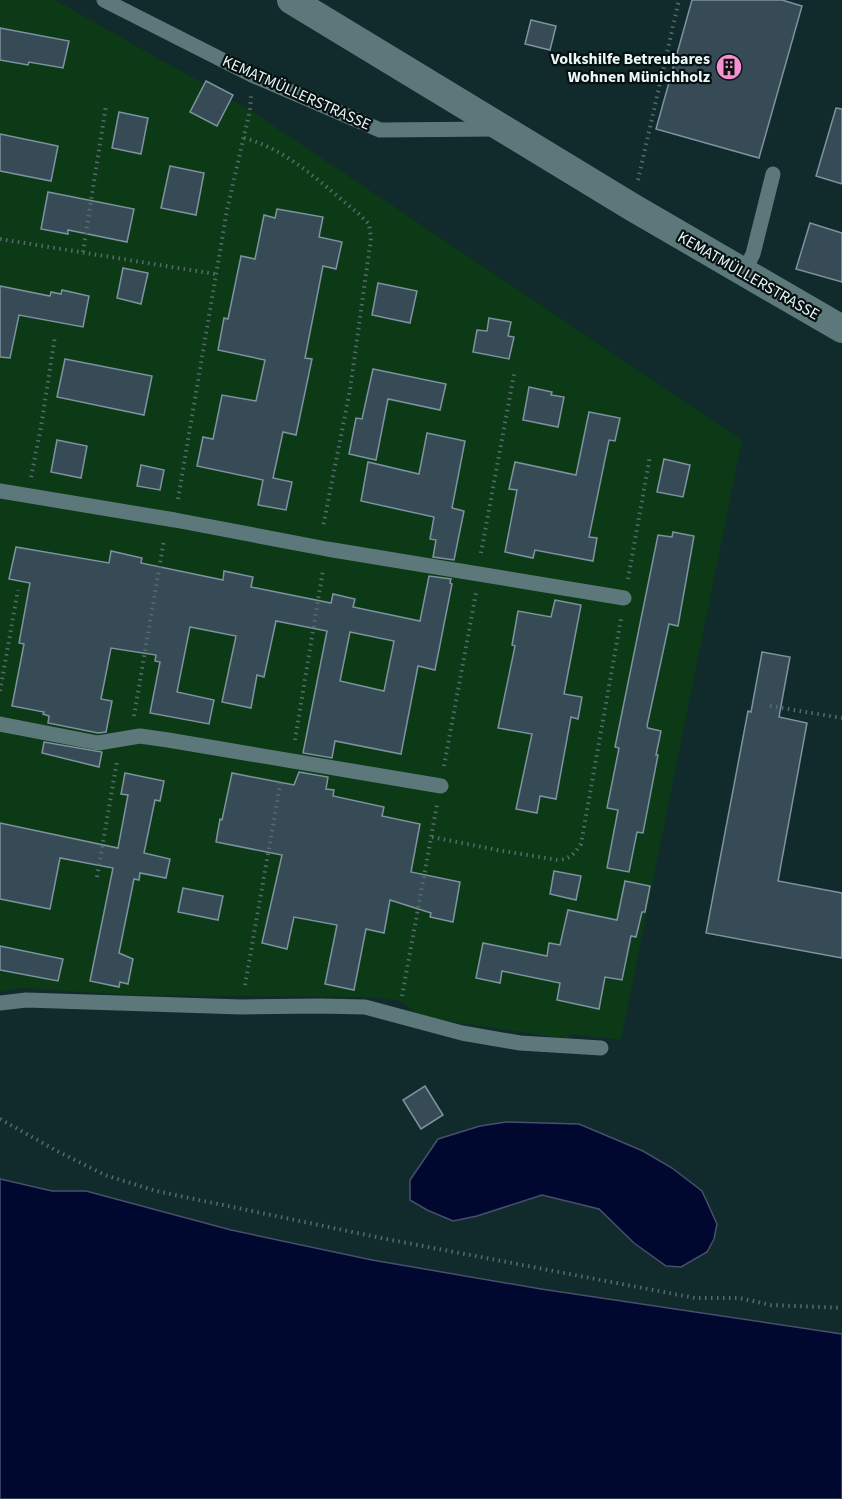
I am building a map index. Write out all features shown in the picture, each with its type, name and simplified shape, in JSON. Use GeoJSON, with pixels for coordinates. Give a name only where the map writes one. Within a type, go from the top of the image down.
{"type":"FeatureCollection","features":[{"type":"Feature","properties":{"kind":"street","name":"KEMATMÜLLERSTRASSE"},"geometry":{"type":"LineString","coordinates":[[291,0],[632,207],[842,329]]}},
{"type":"Feature","properties":{"kind":"lane","name":"KEMATMÜLLERSTRASSE"},"geometry":{"type":"LineString","coordinates":[[104,0],[252,75],[380,130],[502,129]]}},
{"type":"Feature","properties":{"kind":"lane"},"geometry":{"type":"LineString","coordinates":[[744,272],[753,254],[773,174]]}},
{"type":"Feature","properties":{"kind":"lane"},"geometry":{"type":"LineString","coordinates":[[0,491],[624,598]]}},
{"type":"Feature","properties":{"kind":"lane"},"geometry":{"type":"LineString","coordinates":[[0,724],[98,743],[140,736],[441,786]]}},
{"type":"Feature","properties":{"kind":"lane"},"geometry":{"type":"LineString","coordinates":[[0,1003],[26,999],[241,1008],[319,1005],[353,1007],[396,1015],[462,1033],[520,1043],[601,1048]]}},
{"type":"Feature","properties":{"kind":"path"},"geometry":{"type":"LineString","coordinates":[[632,207],[680,0]]}},
{"type":"Feature","properties":{"kind":"path"},"geometry":{"type":"LineString","coordinates":[[97,877],[117,761],[123,739],[135,712],[227,210],[250,110],[252,75]]}},
{"type":"Feature","properties":{"kind":"path"},"geometry":{"type":"LineString","coordinates":[[82,252],[106,105]]}},
{"type":"Feature","properties":{"kind":"path"},"geometry":{"type":"LineString","coordinates":[[241,1008],[288,759],[350,390],[371,238],[369,224],[359,214],[288,156],[264,144],[244,138]]}},
{"type":"Feature","properties":{"kind":"path"},"geometry":{"type":"LineString","coordinates":[[0,239],[216,274]]}},
{"type":"Feature","properties":{"kind":"path"},"geometry":{"type":"LineString","coordinates":[[27,495],[41,427],[55,336]]}},
{"type":"Feature","properties":{"kind":"path"},"geometry":{"type":"LineString","coordinates":[[396,1015],[401,1001],[432,837],[514,374]]}},
{"type":"Feature","properties":{"kind":"path"},"geometry":{"type":"LineString","coordinates":[[432,837],[558,860],[567,859],[581,844],[650,456]]}},
{"type":"Feature","properties":{"kind":"path"},"geometry":{"type":"LineString","coordinates":[[0,691],[18,590]]}},
{"type":"Feature","properties":{"kind":"path"},"geometry":{"type":"LineString","coordinates":[[770,706],[842,718]]}},
{"type":"Feature","properties":{"kind":"path"},"geometry":{"type":"LineString","coordinates":[[0,1119],[105,1175],[156,1191],[381,1239],[695,1298],[740,1298],[771,1305],[842,1308]]}},
{"type":"Feature","properties":{"kind":"green space"},"geometry":{"type":"Polygon","coordinates":[[[0,0],[55,0],[250,110],[742,440],[621,1040],[570,1034],[568,1039],[420,1017],[401,1001],[369,997],[127,995],[23,988],[0,992],[0,0]]]}},
{"type":"Feature","properties":{"kind":"water"},"geometry":{"type":"Polygon","coordinates":[[[506,1122],[579,1124],[643,1151],[672,1168],[702,1191],[717,1224],[714,1239],[707,1252],[681,1267],[666,1266],[634,1243],[599,1209],[542,1195],[477,1216],[453,1221],[410,1200],[410,1180],[438,1139],[480,1126],[506,1122]]]}},
{"type":"Feature","properties":{"kind":"water"},"geometry":{"type":"Polygon","coordinates":[[[0,1179],[52,1191],[86,1191],[231,1230],[372,1260],[541,1289],[842,1334],[842,1499],[0,1499],[0,1179]]]}},
{"type":"Feature","properties":{"kind":"building","name":"Volkshilfe Betreubares Wohnen Münichholz"},"geometry":{"type":"Polygon","coordinates":[[[692,0],[782,0],[802,6],[759,158],[656,129],[692,0]]]}},
{"type":"Feature","properties":{"kind":"building"},"geometry":{"type":"Polygon","coordinates":[[[531,20],[556,26],[550,50],[525,44],[531,20]]]}},
{"type":"Feature","properties":{"kind":"building"},"geometry":{"type":"Polygon","coordinates":[[[0,28],[69,41],[63,68],[0,60],[0,28]]]}},
{"type":"Feature","properties":{"kind":"building"},"geometry":{"type":"Polygon","coordinates":[[[206,81],[233,95],[217,126],[190,112],[206,81]]]}},
{"type":"Feature","properties":{"kind":"building"},"geometry":{"type":"Polygon","coordinates":[[[836,108],[842,109],[842,184],[816,176],[836,108]]]}},
{"type":"Feature","properties":{"kind":"building"},"geometry":{"type":"Polygon","coordinates":[[[119,112],[148,118],[141,154],[112,148],[119,112]]]}},
{"type":"Feature","properties":{"kind":"building"},"geometry":{"type":"Polygon","coordinates":[[[0,134],[58,146],[51,181],[0,171],[0,134]]]}},
{"type":"Feature","properties":{"kind":"building"},"geometry":{"type":"Polygon","coordinates":[[[170,166],[204,173],[196,215],[161,208],[170,166]]]}},
{"type":"Feature","properties":{"kind":"building"},"geometry":{"type":"Polygon","coordinates":[[[48,192],[134,209],[127,242],[68,230],[68,234],[41,229],[48,192]]]}},
{"type":"Feature","properties":{"kind":"building"},"geometry":{"type":"Polygon","coordinates":[[[277,209],[323,217],[319,237],[342,242],[336,269],[323,266],[305,358],[312,359],[296,435],[283,432],[273,478],[292,482],[286,510],[258,505],[263,480],[197,466],[203,437],[213,439],[222,395],[256,401],[265,360],[218,350],[224,318],[228,319],[241,256],[255,259],[264,215],[275,218],[277,209]]]}},
{"type":"Feature","properties":{"kind":"building"},"geometry":{"type":"Polygon","coordinates":[[[810,223],[842,233],[842,282],[796,269],[810,223]]]}},
{"type":"Feature","properties":{"kind":"building"},"geometry":{"type":"Polygon","coordinates":[[[123,268],[148,273],[141,304],[117,298],[123,268]]]}},
{"type":"Feature","properties":{"kind":"building"},"geometry":{"type":"Polygon","coordinates":[[[378,283],[417,291],[410,323],[372,315],[378,283]]]}},
{"type":"Feature","properties":{"kind":"building"},"geometry":{"type":"Polygon","coordinates":[[[0,286],[50,296],[51,292],[61,294],[62,290],[89,296],[83,327],[19,315],[10,358],[0,357],[0,286]]]}},
{"type":"Feature","properties":{"kind":"building"},"geometry":{"type":"Polygon","coordinates":[[[489,318],[511,322],[508,336],[514,337],[509,359],[473,352],[477,330],[487,331],[489,318]]]}},
{"type":"Feature","properties":{"kind":"building"},"geometry":{"type":"Polygon","coordinates":[[[65,359],[152,376],[144,415],[57,397],[65,359]]]}},
{"type":"Feature","properties":{"kind":"building"},"geometry":{"type":"Polygon","coordinates":[[[373,369],[446,384],[440,410],[388,399],[376,460],[349,454],[356,418],[362,419],[373,369]]]}},
{"type":"Feature","properties":{"kind":"building"},"geometry":{"type":"Polygon","coordinates":[[[529,387],[564,397],[558,427],[523,420],[529,387]]]}},
{"type":"Feature","properties":{"kind":"building"},"geometry":{"type":"Polygon","coordinates":[[[589,412],[620,418],[615,441],[609,440],[589,537],[597,538],[593,561],[535,550],[533,558],[505,552],[517,490],[509,489],[515,462],[576,475],[589,412]]]}},
{"type":"Feature","properties":{"kind":"building"},"geometry":{"type":"Polygon","coordinates":[[[427,433],[465,441],[452,508],[464,511],[454,560],[433,557],[436,540],[430,539],[434,517],[361,501],[368,462],[419,474],[427,433]]]}},
{"type":"Feature","properties":{"kind":"building"},"geometry":{"type":"Polygon","coordinates":[[[57,440],[87,446],[81,478],[51,472],[57,440]]]}},
{"type":"Feature","properties":{"kind":"building"},"geometry":{"type":"Polygon","coordinates":[[[664,459],[690,465],[683,497],[657,492],[664,459]]]}},
{"type":"Feature","properties":{"kind":"building"},"geometry":{"type":"Polygon","coordinates":[[[141,465],[164,470],[160,490],[137,486],[141,465]]]}},
{"type":"Feature","properties":{"kind":"building"},"geometry":{"type":"Polygon","coordinates":[[[673,532],[694,536],[678,626],[669,624],[647,726],[661,731],[643,833],[637,832],[629,872],[607,868],[618,810],[607,808],[619,748],[615,747],[658,535],[672,537],[673,532]]]}},
{"type":"Feature","properties":{"kind":"building"},"geometry":{"type":"Polygon","coordinates":[[[16,547],[109,563],[111,551],[142,558],[141,563],[223,580],[224,571],[253,577],[251,587],[331,603],[333,594],[355,599],[353,607],[420,621],[429,576],[451,579],[452,584],[435,670],[418,666],[401,754],[335,741],[332,758],[303,753],[327,631],[276,621],[264,677],[257,675],[251,708],[222,702],[236,636],[190,627],[177,692],[214,700],[209,724],[150,713],[160,662],[155,661],[156,655],[111,648],[101,699],[112,701],[106,732],[98,733],[48,723],[49,716],[43,714],[44,712],[12,706],[24,644],[19,643],[30,583],[9,579],[16,547]],[[350,632],[340,681],[384,691],[394,641],[350,632]]]}},
{"type":"Feature","properties":{"kind":"building"},"geometry":{"type":"Polygon","coordinates":[[[555,600],[581,605],[564,694],[582,697],[578,719],[571,717],[556,799],[540,796],[537,813],[516,809],[532,734],[498,728],[515,646],[512,645],[518,611],[551,617],[555,600]]]}},
{"type":"Feature","properties":{"kind":"building"},"geometry":{"type":"Polygon","coordinates":[[[762,652],[790,657],[779,717],[807,723],[778,881],[842,893],[842,958],[706,933],[748,711],[751,712],[762,652]]]}},
{"type":"Feature","properties":{"kind":"building"},"geometry":{"type":"Polygon","coordinates":[[[44,742],[102,752],[99,767],[42,753],[44,742]]]}},
{"type":"Feature","properties":{"kind":"building"},"geometry":{"type":"Polygon","coordinates":[[[299,772],[328,777],[326,789],[334,790],[333,796],[384,807],[382,816],[420,824],[411,872],[460,882],[453,922],[430,917],[431,913],[390,900],[384,933],[366,929],[354,990],[325,984],[337,925],[294,917],[287,949],[262,943],[282,855],[216,842],[232,773],[294,785],[299,772]]]}},
{"type":"Feature","properties":{"kind":"building"},"geometry":{"type":"Polygon","coordinates":[[[125,773],[164,781],[160,801],[155,800],[144,853],[170,859],[166,878],[140,873],[139,880],[134,879],[119,953],[133,959],[128,984],[120,982],[119,987],[90,981],[113,868],[60,858],[50,909],[0,899],[0,823],[118,848],[128,795],[121,794],[125,773]]]}},
{"type":"Feature","properties":{"kind":"building"},"geometry":{"type":"Polygon","coordinates":[[[554,871],[581,876],[576,900],[550,894],[554,871]]]}},
{"type":"Feature","properties":{"kind":"building"},"geometry":{"type":"Polygon","coordinates":[[[625,881],[650,886],[645,912],[642,912],[636,937],[631,936],[622,980],[605,977],[599,1009],[557,1000],[560,983],[502,971],[500,983],[476,978],[483,943],[547,956],[549,943],[560,945],[568,910],[617,920],[625,881]]]}},
{"type":"Feature","properties":{"kind":"building"},"geometry":{"type":"Polygon","coordinates":[[[183,888],[223,896],[218,920],[178,912],[183,888]]]}},
{"type":"Feature","properties":{"kind":"building"},"geometry":{"type":"Polygon","coordinates":[[[0,946],[63,959],[58,981],[0,970],[0,946]]]}},
{"type":"Feature","properties":{"kind":"building"},"geometry":{"type":"Polygon","coordinates":[[[425,1086],[443,1115],[421,1129],[403,1100],[425,1086]]]}},
{"type":"Feature","properties":{"kind":"place","name":"Volkshilfe Betreubares Wohnen Münichholz"},"geometry":{"type":"Point","coordinates":[729,67]}}]}
